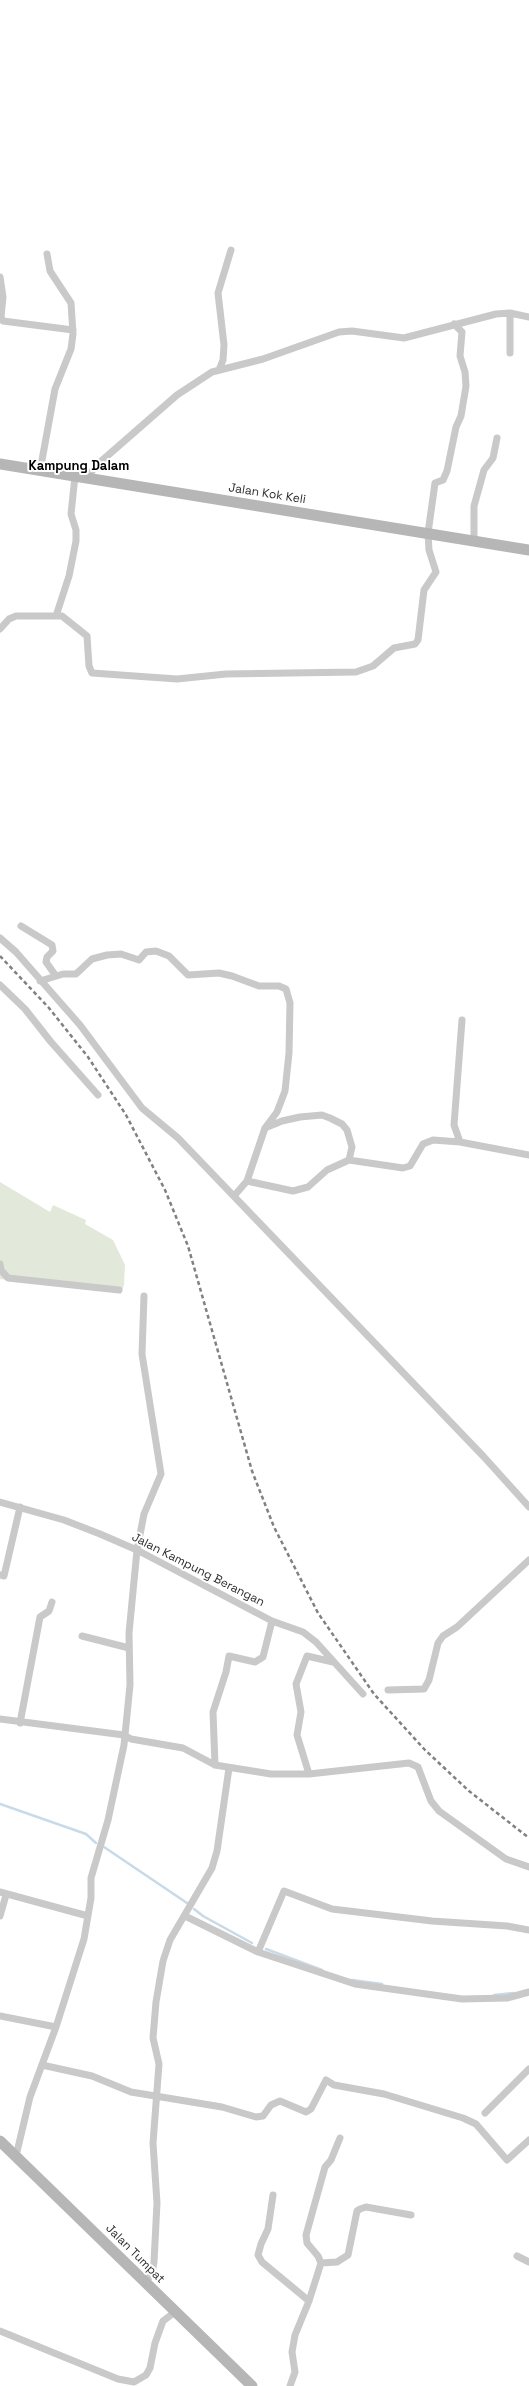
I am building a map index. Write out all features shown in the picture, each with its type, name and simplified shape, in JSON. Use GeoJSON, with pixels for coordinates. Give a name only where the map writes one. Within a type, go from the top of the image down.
{"type":"FeatureCollection","features":[{"type":"Feature","properties":{"kind":"street"},"geometry":{"type":"LineString","coordinates":[[219,370],[223,360],[224,345],[218,293],[231,250]]}},
{"type":"Feature","properties":{"kind":"street"},"geometry":{"type":"LineString","coordinates":[[40,471],[55,389],[71,349],[73,330],[71,303],[50,271],[47,254]]}},
{"type":"Feature","properties":{"kind":"street"},"geometry":{"type":"LineString","coordinates":[[0,277],[3,297],[0,317],[3,321],[73,330]]}},
{"type":"Feature","properties":{"kind":"street"},"geometry":{"type":"LineString","coordinates":[[88,477],[98,464],[177,395],[202,377],[219,370],[263,360],[339,332],[352,330],[404,338],[478,317],[510,313],[529,317]]}},
{"type":"Feature","properties":{"kind":"street"},"geometry":{"type":"LineString","coordinates":[[510,313],[510,353]]}},
{"type":"Feature","properties":{"kind":"street"},"geometry":{"type":"LineString","coordinates":[[0,629],[9,618],[16,616],[56,616],[67,618],[88,636],[89,666],[92,673],[177,679],[226,674],[360,672],[373,666],[394,648],[417,643],[424,590],[436,572],[429,550],[428,533],[435,483],[443,480],[447,471],[456,427],[461,416],[466,386],[465,372],[460,356],[462,332],[454,324]]}},
{"type":"Feature","properties":{"kind":"street"},"geometry":{"type":"LineString","coordinates":[[474,542],[474,506],[484,470],[492,458],[497,438]]}},
{"type":"Feature","properties":{"kind":"street","name":"Jalan Kok Keli"},"geometry":{"type":"LineString","coordinates":[[0,464],[88,477],[529,550]]}},
{"type":"Feature","properties":{"kind":"street"},"geometry":{"type":"LineString","coordinates":[[56,616],[69,576],[76,541],[76,530],[71,514],[75,476]]}},
{"type":"Feature","properties":{"kind":"street"},"geometry":{"type":"LineString","coordinates":[[21,926],[52,945],[53,951],[46,957],[46,962],[56,976]]}},
{"type":"Feature","properties":{"kind":"street"},"geometry":{"type":"LineString","coordinates":[[0,938],[16,952],[80,1025],[142,1108],[178,1138],[529,1507]]}},
{"type":"Feature","properties":{"kind":"street"},"geometry":{"type":"LineString","coordinates":[[40,981],[56,976],[76,974],[92,959],[107,955],[121,954],[139,960],[146,952],[156,950],[168,956],[188,975],[219,973],[259,986],[278,986],[286,989],[290,1003],[287,1078],[277,1112],[265,1128],[247,1181],[234,1196]]}},
{"type":"Feature","properties":{"kind":"street"},"geometry":{"type":"LineString","coordinates":[[0,985],[26,1009],[51,1042],[98,1095]]}},
{"type":"Feature","properties":{"kind":"street"},"geometry":{"type":"LineString","coordinates":[[460,1142],[454,1125],[462,1020]]}},
{"type":"Feature","properties":{"kind":"street"},"geometry":{"type":"LineString","coordinates":[[265,1128],[282,1120],[300,1117],[322,1116],[330,1118],[342,1124],[347,1130],[352,1147],[349,1160]]}},
{"type":"Feature","properties":{"kind":"street"},"geometry":{"type":"LineString","coordinates":[[247,1181],[293,1191],[308,1187],[327,1170],[349,1160],[392,1168],[403,1168],[410,1166],[419,1148],[428,1141],[460,1142],[529,1156]]}},
{"type":"Feature","properties":{"kind":"street"},"geometry":{"type":"LineString","coordinates":[[0,1264],[1,1270],[8,1278],[119,1290]]}},
{"type":"Feature","properties":{"kind":"street"},"geometry":{"type":"LineString","coordinates":[[16,2156],[30,2097],[56,2027],[84,1939],[88,1916],[91,1878],[116,1788],[124,1736],[130,1685],[129,1648],[137,1550],[144,1514],[161,1474],[142,1354],[144,1296]]}},
{"type":"Feature","properties":{"kind":"street","name":"Jalan Kampung Berangan"},"geometry":{"type":"LineString","coordinates":[[0,1502],[81,1526],[137,1550],[272,1621],[310,1637],[363,1694]]}},
{"type":"Feature","properties":{"kind":"street"},"geometry":{"type":"LineString","coordinates":[[0,1575],[4,1576],[20,1507]]}},
{"type":"Feature","properties":{"kind":"street"},"geometry":{"type":"LineString","coordinates":[[388,1690],[424,1689],[429,1680],[438,1643],[442,1636],[457,1627],[529,1560]]}},
{"type":"Feature","properties":{"kind":"street"},"geometry":{"type":"LineString","coordinates":[[20,1723],[40,1617],[49,1611],[52,1602]]}},
{"type":"Feature","properties":{"kind":"street"},"geometry":{"type":"LineString","coordinates":[[215,1765],[213,1712],[226,1672],[228,1656],[256,1662],[263,1657],[272,1621]]}},
{"type":"Feature","properties":{"kind":"street"},"geometry":{"type":"LineString","coordinates":[[82,1636],[129,1648]]}},
{"type":"Feature","properties":{"kind":"street"},"geometry":{"type":"LineString","coordinates":[[309,1774],[297,1736],[301,1712],[296,1684],[307,1656],[333,1662]]}},
{"type":"Feature","properties":{"kind":"street"},"geometry":{"type":"LineString","coordinates":[[0,1719],[20,1723],[124,1736],[131,1739],[182,1748],[215,1765],[271,1774],[309,1774],[409,1763],[418,1767],[431,1801],[439,1811],[506,1859],[529,1867]]}},
{"type":"Feature","properties":{"kind":"street"},"geometry":{"type":"LineString","coordinates":[[145,2283],[152,2273],[154,2262],[157,2203],[153,2143],[159,2064],[153,2038],[156,2002],[163,1961],[170,1940],[212,1868],[217,1851],[229,1768]]}},
{"type":"Feature","properties":{"kind":"street"},"geometry":{"type":"LineString","coordinates":[[258,1952],[284,1891],[332,1909],[432,1921],[507,1926],[529,1930]]}},
{"type":"Feature","properties":{"kind":"street"},"geometry":{"type":"LineString","coordinates":[[0,1916],[3,1894],[88,1916]]}},
{"type":"Feature","properties":{"kind":"street"},"geometry":{"type":"LineString","coordinates":[[185,1916],[258,1952],[355,1984],[462,1999],[507,1998],[529,1992]]}},
{"type":"Feature","properties":{"kind":"street"},"geometry":{"type":"LineString","coordinates":[[0,2016],[56,2027]]}},
{"type":"Feature","properties":{"kind":"street"},"geometry":{"type":"LineString","coordinates":[[42,2065],[92,2076],[131,2092],[222,2107],[256,2117],[263,2116],[271,2105],[280,2101],[306,2112],[311,2109],[326,2080],[334,2085],[384,2094],[463,2118],[476,2124],[507,2160],[529,2140]]}},
{"type":"Feature","properties":{"kind":"street"},"geometry":{"type":"LineString","coordinates":[[485,2113],[529,2069]]}},
{"type":"Feature","properties":{"kind":"street"},"geometry":{"type":"LineString","coordinates":[[290,2386],[295,2372],[292,2352],[295,2335],[309,2301],[320,2263],[318,2256],[307,2243],[306,2235],[325,2167],[331,2160],[340,2138]]}},
{"type":"Feature","properties":{"kind":"street","name":"Jalan Tumpat"},"geometry":{"type":"LineString","coordinates":[[0,2141],[252,2386]]}},
{"type":"Feature","properties":{"kind":"street"},"geometry":{"type":"LineString","coordinates":[[273,2195],[268,2229],[260,2244],[258,2255],[262,2262],[309,2301]]}},
{"type":"Feature","properties":{"kind":"street"},"geometry":{"type":"LineString","coordinates":[[320,2263],[337,2262],[348,2256],[357,2211],[360,2208],[366,2207],[412,2215]]}},
{"type":"Feature","properties":{"kind":"street"},"geometry":{"type":"LineString","coordinates":[[517,2256],[529,2262]]}},
{"type":"Feature","properties":{"kind":"street"},"geometry":{"type":"LineString","coordinates":[[0,2331],[118,2378],[134,2382],[146,2375],[163,2321],[175,2312]]}},
{"type":"Feature","properties":{"kind":"shaded area"},"geometry":{"type":"Polygon","coordinates":[[[0,1182],[50,1212],[53,1205],[86,1220],[85,1224],[113,1240],[125,1265],[124,1285],[121,1293],[0,1279],[0,1182]]]}},
{"type":"Feature","properties":{"kind":"waterway"},"geometry":{"type":"LineString","coordinates":[[0,1804],[86,1834],[96,1843]]}},
{"type":"Feature","properties":{"kind":"waterway"},"geometry":{"type":"LineString","coordinates":[[104,1847],[187,1903]]}},
{"type":"Feature","properties":{"kind":"waterway"},"geometry":{"type":"LineString","coordinates":[[194,1909],[203,1916],[252,1943]]}},
{"type":"Feature","properties":{"kind":"waterway"},"geometry":{"type":"LineString","coordinates":[[266,1949],[322,1970]]}},
{"type":"Feature","properties":{"kind":"waterway"},"geometry":{"type":"LineString","coordinates":[[352,1980],[382,1984]]}},
{"type":"Feature","properties":{"kind":"waterway"},"geometry":{"type":"LineString","coordinates":[[494,1995],[513,1993]]}},
{"type":"Feature","properties":{"kind":"railway"},"geometry":{"type":"LineString","coordinates":[[0,956],[49,1008],[88,1057],[126,1115],[165,1190],[188,1246],[252,1471],[274,1527],[318,1613],[374,1694],[425,1750],[469,1791],[529,1838]]}},
{"type":"Feature","properties":{"kind":"district","name":"Kampung Dalam"},"geometry":{"type":"Point","coordinates":[79,466]}}]}
